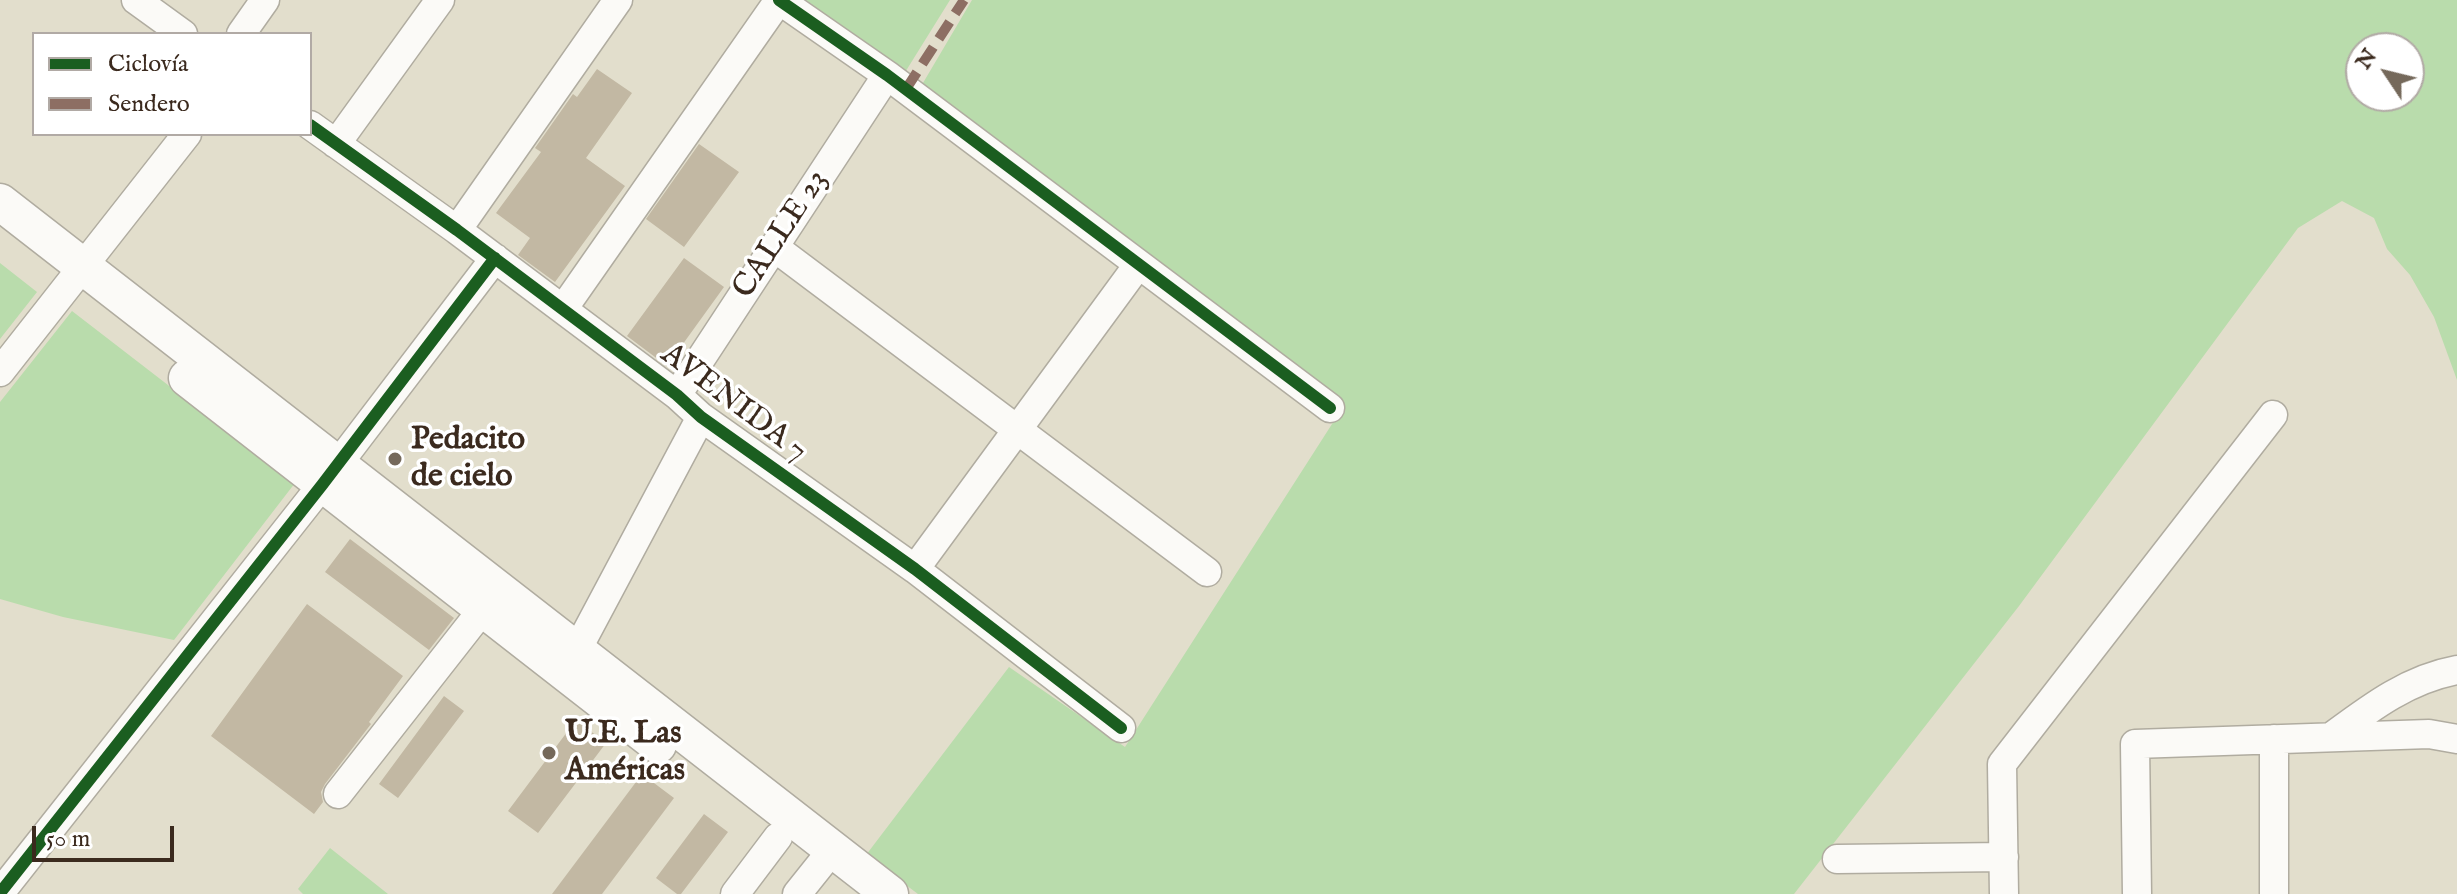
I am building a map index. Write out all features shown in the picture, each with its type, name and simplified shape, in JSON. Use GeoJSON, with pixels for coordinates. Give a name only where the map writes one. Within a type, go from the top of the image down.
{"type":"FeatureCollection","features":[{"type":"Feature","properties":{"kind":"main road"},"geometry":{"type":"LineString","coordinates":[[0,202],[75,274],[330,474],[577,650],[816,870],[890,894]]}},
{"type":"Feature","properties":{"kind":"main road"},"geometry":{"type":"LineString","coordinates":[[0,232],[75,274]]}},
{"type":"Feature","properties":{"kind":"main road"},"geometry":{"type":"LineString","coordinates":[[330,474],[483,609],[778,837],[816,870],[851,894]]}},
{"type":"Feature","properties":{"kind":"street"},"geometry":{"type":"LineString","coordinates":[[136,0],[180,32]]}},
{"type":"Feature","properties":{"kind":"street"},"geometry":{"type":"LineString","coordinates":[[242,32],[265,0]]}},
{"type":"Feature","properties":{"kind":"street"},"geometry":{"type":"LineString","coordinates":[[336,144],[440,0]]}},
{"type":"Feature","properties":{"kind":"street"},"geometry":{"type":"LineString","coordinates":[[457,230],[618,0]]}},
{"type":"Feature","properties":{"kind":"street"},"geometry":{"type":"LineString","coordinates":[[563,309],[779,0],[887,75],[1330,408]]}},
{"type":"Feature","properties":{"kind":"street","name":"CALLE 23"},"geometry":{"type":"LineString","coordinates":[[677,395],[887,75]]}},
{"type":"Feature","properties":{"kind":"street","name":"AVENIDA 7"},"geometry":{"type":"LineString","coordinates":[[312,126],[495,258],[677,395],[701,417],[915,569],[1121,728]]}},
{"type":"Feature","properties":{"kind":"street"},"geometry":{"type":"LineString","coordinates":[[0,372],[185,136]]}},
{"type":"Feature","properties":{"kind":"street"},"geometry":{"type":"LineString","coordinates":[[774,247],[1207,572]]}},
{"type":"Feature","properties":{"kind":"street"},"geometry":{"type":"LineString","coordinates":[[0,893],[10,863],[330,474],[495,258]]}},
{"type":"Feature","properties":{"kind":"street"},"geometry":{"type":"LineString","coordinates":[[915,569],[1138,265]]}},
{"type":"Feature","properties":{"kind":"street"},"geometry":{"type":"LineString","coordinates":[[2004,894],[2002,764],[2273,415]]}},
{"type":"Feature","properties":{"kind":"street"},"geometry":{"type":"LineString","coordinates":[[577,650],[701,417]]}},
{"type":"Feature","properties":{"kind":"street"},"geometry":{"type":"LineString","coordinates":[[338,794],[483,609]]}},
{"type":"Feature","properties":{"kind":"street"},"geometry":{"type":"LineString","coordinates":[[2331,737],[2387,695],[2441,673],[2457,670]]}},
{"type":"Feature","properties":{"kind":"street"},"geometry":{"type":"LineString","coordinates":[[2137,894],[2135,744],[2429,734],[2457,739]]}},
{"type":"Feature","properties":{"kind":"street"},"geometry":{"type":"LineString","coordinates":[[2274,739],[2274,894]]}},
{"type":"Feature","properties":{"kind":"street"},"geometry":{"type":"LineString","coordinates":[[735,894],[778,837]]}},
{"type":"Feature","properties":{"kind":"street"},"geometry":{"type":"LineString","coordinates":[[1837,859],[2004,857]]}},
{"type":"Feature","properties":{"kind":"green space"},"geometry":{"type":"Polygon","coordinates":[[[801,0],[950,0],[904,74],[801,0]]]}},
{"type":"Feature","properties":{"kind":"green space"},"geometry":{"type":"Polygon","coordinates":[[[972,0],[2457,0],[2457,380],[2434,317],[2410,275],[2387,249],[2374,218],[2342,201],[2298,228],[2019,606],[1794,894],[918,894],[866,855],[1009,667],[1125,747],[1341,410],[920,88],[972,0]]]}},
{"type":"Feature","properties":{"kind":"green space"},"geometry":{"type":"Polygon","coordinates":[[[0,263],[37,292],[0,339],[0,263]]]}},
{"type":"Feature","properties":{"kind":"green space"},"geometry":{"type":"Polygon","coordinates":[[[72,311],[295,483],[174,640],[63,617],[0,599],[0,402],[72,311]]]}},
{"type":"Feature","properties":{"kind":"green space"},"geometry":{"type":"Polygon","coordinates":[[[330,848],[388,894],[303,894],[298,889],[330,848]]]}},
{"type":"Feature","properties":{"kind":"building"},"geometry":{"type":"Polygon","coordinates":[[[597,69],[632,93],[586,158],[625,186],[555,282],[518,255],[530,238],[496,213],[541,152],[535,148],[573,94],[577,97],[597,69]]]}},
{"type":"Feature","properties":{"kind":"building"},"geometry":{"type":"Polygon","coordinates":[[[699,144],[739,172],[684,247],[646,219],[699,144]]]}},
{"type":"Feature","properties":{"kind":"building"},"geometry":{"type":"Polygon","coordinates":[[[684,258],[724,287],[667,366],[627,336],[684,258]]]}},
{"type":"Feature","properties":{"kind":"building"},"geometry":{"type":"Polygon","coordinates":[[[350,539],[454,618],[429,650],[325,572],[350,539]]]}},
{"type":"Feature","properties":{"kind":"building"},"geometry":{"type":"Polygon","coordinates":[[[307,604],[403,676],[325,784],[321,792],[323,802],[314,814],[211,736],[307,604]]]}},
{"type":"Feature","properties":{"kind":"building"},"geometry":{"type":"Polygon","coordinates":[[[444,696],[464,711],[398,798],[379,784],[444,696]]]}},
{"type":"Feature","properties":{"kind":"building"},"geometry":{"type":"Polygon","coordinates":[[[576,720],[606,743],[538,833],[508,811],[576,720]]]}},
{"type":"Feature","properties":{"kind":"building"},"geometry":{"type":"Polygon","coordinates":[[[642,774],[674,798],[602,894],[552,894],[642,774]]]}},
{"type":"Feature","properties":{"kind":"building"},"geometry":{"type":"Polygon","coordinates":[[[704,814],[728,832],[681,894],[677,894],[656,878],[704,814]]]}},
{"type":"Feature","properties":{"kind":"marked path"},"geometry":{"type":"LineString","coordinates":[[906,89],[964,0]]}},
{"type":"Feature","properties":{"kind":"cycle path"},"geometry":{"type":"LineString","coordinates":[[779,0],[887,75],[1330,408]]}},
{"type":"Feature","properties":{"kind":"cycle path"},"geometry":{"type":"LineString","coordinates":[[312,126],[457,230],[677,395],[701,417],[915,569],[1121,728]]}},
{"type":"Feature","properties":{"kind":"cycle path"},"geometry":{"type":"LineString","coordinates":[[0,893],[322,485],[495,258]]}},
{"type":"Feature","properties":{"kind":"place","name":"Pedacito de cielo"},"geometry":{"type":"Point","coordinates":[395,459]}},
{"type":"Feature","properties":{"kind":"place","name":"U.E. Las Américas"},"geometry":{"type":"Point","coordinates":[549,753]}}]}
